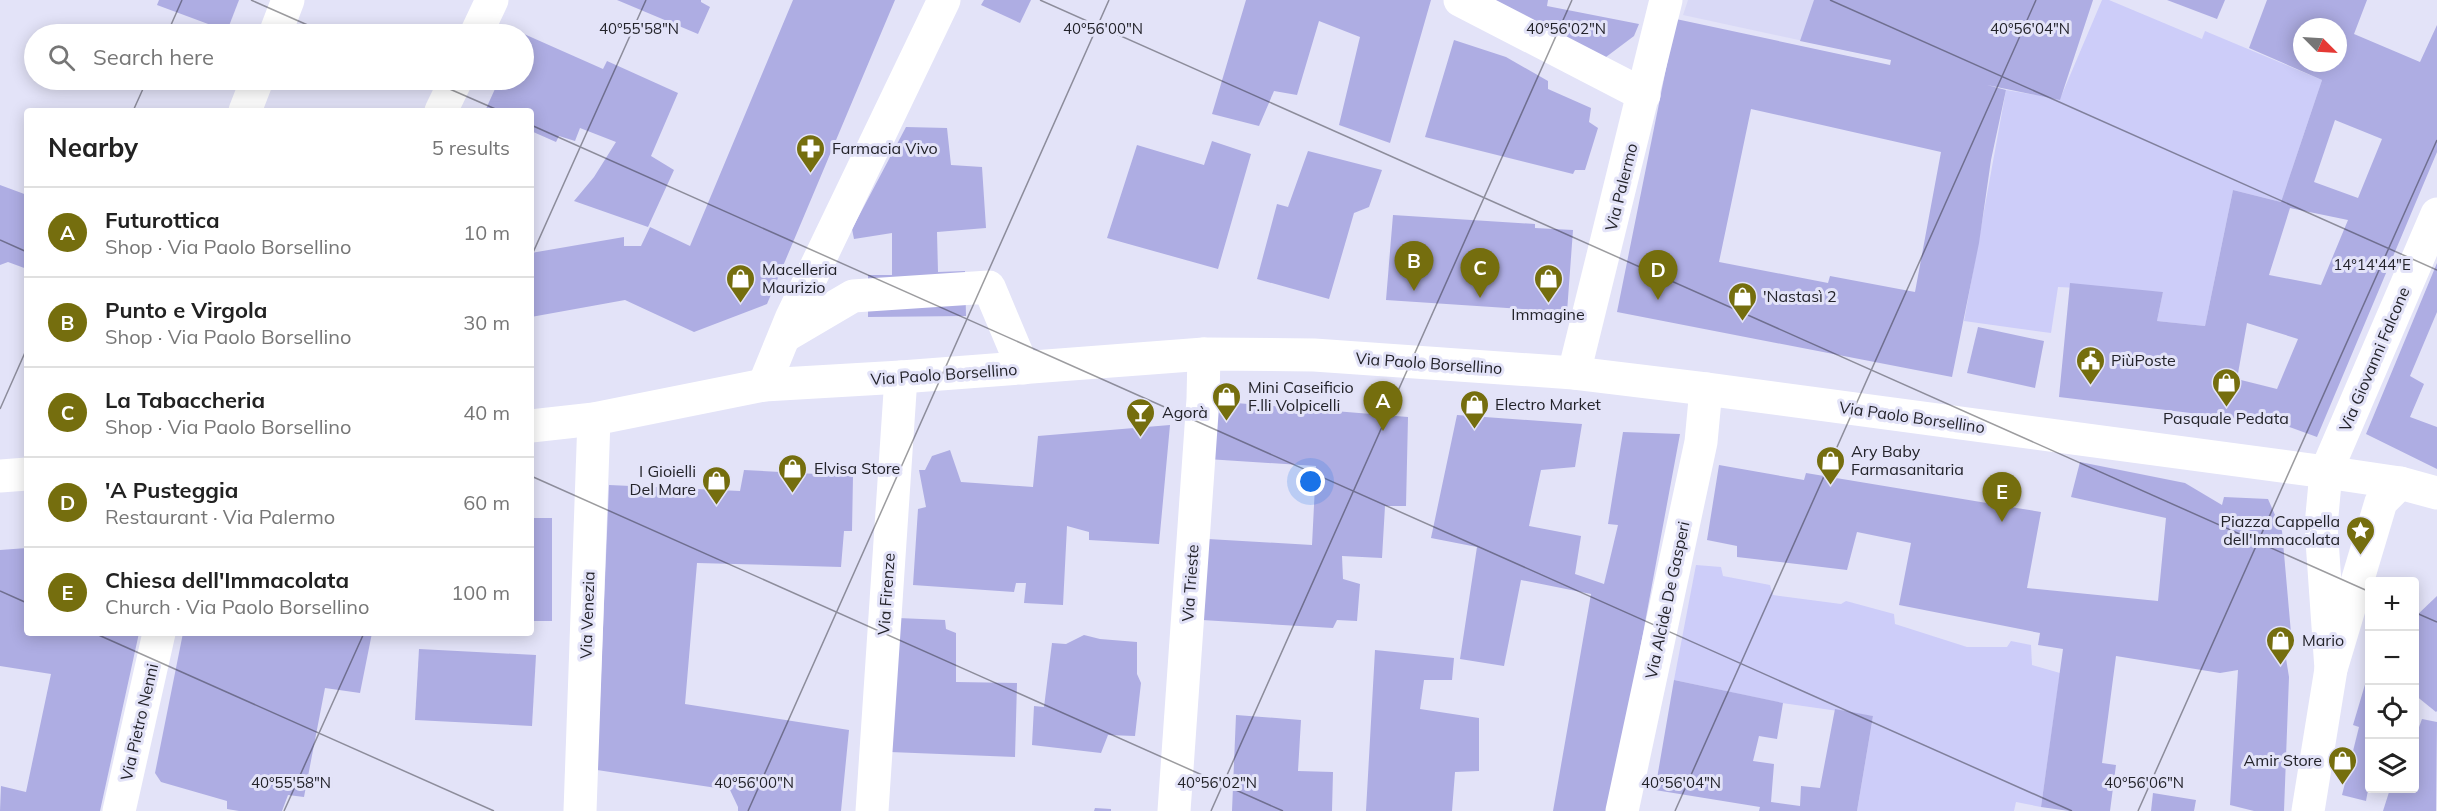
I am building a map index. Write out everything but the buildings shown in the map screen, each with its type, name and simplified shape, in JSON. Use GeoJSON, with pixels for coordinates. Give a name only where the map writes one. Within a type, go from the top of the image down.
{"type":"FeatureCollection","features":[{"type":"Feature","properties":{"kind":"street"},"geometry":{"type":"LineString","coordinates":[[279,24],[288,0]]}},
{"type":"Feature","properties":{"kind":"street"},"geometry":{"type":"LineString","coordinates":[[481,24],[492,0]]}},
{"type":"Feature","properties":{"kind":"street"},"geometry":{"type":"LineString","coordinates":[[764,385],[944,0]]}},
{"type":"Feature","properties":{"kind":"street"},"geometry":{"type":"LineString","coordinates":[[1460,0],[1644,95]]}},
{"type":"Feature","properties":{"kind":"street","name":"Via Palermo"},"geometry":{"type":"LineString","coordinates":[[1574,373],[1644,95],[1665,0]]}},
{"type":"Feature","properties":{"kind":"street"},"geometry":{"type":"LineString","coordinates":[[246,108],[253,90]]}},
{"type":"Feature","properties":{"kind":"street"},"geometry":{"type":"LineString","coordinates":[[442,108],[451,90]]}},
{"type":"Feature","properties":{"kind":"street","name":"Via Giovanni Falcone"},"geometry":{"type":"LineString","coordinates":[[2331,669],[2321,526],[2326,472],[2437,214]]}},
{"type":"Feature","properties":{"kind":"street"},"geometry":{"type":"LineString","coordinates":[[785,336],[853,296],[989,287],[1023,368]]}},
{"type":"Feature","properties":{"kind":"street","name":"Via Paolo Borsellino"},"geometry":{"type":"LineString","coordinates":[[534,426],[594,418],[764,385],[1204,354],[1314,355],[1574,373],[1706,388],[2326,472],[2400,483],[2437,493]]}},
{"type":"Feature","properties":{"kind":"street","name":"Via Trieste"},"geometry":{"type":"LineString","coordinates":[[1174,811],[1203,399],[1204,354]]}},
{"type":"Feature","properties":{"kind":"street","name":"Via Firenze"},"geometry":{"type":"LineString","coordinates":[[872,811],[901,377]]}},
{"type":"Feature","properties":{"kind":"street","name":"Via Alcide De Gasperi"},"geometry":{"type":"LineString","coordinates":[[1623,811],[1701,442],[1706,388]]}},
{"type":"Feature","properties":{"kind":"street","name":"Via Venezia"},"geometry":{"type":"LineString","coordinates":[[580,811],[594,418]]}},
{"type":"Feature","properties":{"kind":"street"},"geometry":{"type":"LineString","coordinates":[[0,476],[24,474]]}},
{"type":"Feature","properties":{"kind":"street"},"geometry":{"type":"LineString","coordinates":[[2307,811],[2331,669],[2381,502],[2400,483]]}},
{"type":"Feature","properties":{"kind":"street","name":"Via Pietro Nenni"},"geometry":{"type":"LineString","coordinates":[[119,811],[158,636]]}},
{"type":"Feature","properties":{"kind":"shaded area"},"geometry":{"type":"Polygon","coordinates":[[[1688,0],[2093,0],[2060,100],[1891,60],[1683,15],[1688,0]]]}},
{"type":"Feature","properties":{"kind":"shaded area"},"geometry":{"type":"Polygon","coordinates":[[[2102,0],[2109,0],[2202,39],[2205,31],[2293,68],[2293,72],[2303,72],[2322,80],[2281,202],[2233,190],[2205,326],[2157,321],[2163,292],[2058,287],[2051,333],[1964,321],[2006,90],[2060,99],[2102,0]]]}},
{"type":"Feature","properties":{"kind":"shaded area"},"geometry":{"type":"Polygon","coordinates":[[[1696,565],[1721,567],[1723,576],[1770,585],[1773,595],[1841,604],[1846,601],[1894,614],[1895,624],[1967,647],[2007,647],[2011,641],[2031,645],[2032,665],[2060,673],[2041,807],[2016,802],[2014,811],[1857,811],[1873,716],[1782,703],[1674,680],[1696,565]]]}},
{"type":"Feature","properties":{"kind":"place","name":"Farmacia Vivo"},"geometry":{"type":"Point","coordinates":[811,174]}},
{"type":"Feature","properties":{"kind":"place","name":"Punto e Virgola"},"geometry":{"type":"Point","coordinates":[1414,291]}},
{"type":"Feature","properties":{"kind":"place","name":"La Tabaccheria"},"geometry":{"type":"Point","coordinates":[1480,298]}},
{"type":"Feature","properties":{"kind":"place","name":"'A Pusteggia"},"geometry":{"type":"Point","coordinates":[1658,300]}},
{"type":"Feature","properties":{"kind":"place","name":"Macelleria Maurizio"},"geometry":{"type":"Point","coordinates":[741,304]}},
{"type":"Feature","properties":{"kind":"place","name":"Immagine"},"geometry":{"type":"Point","coordinates":[1548,304]}},
{"type":"Feature","properties":{"kind":"place","name":"'Nastasì 2"},"geometry":{"type":"Point","coordinates":[1742,322]}},
{"type":"Feature","properties":{"kind":"place","name":"PiùPoste"},"geometry":{"type":"Point","coordinates":[2090,386]}},
{"type":"Feature","properties":{"kind":"place","name":"Pasquale Pedata"},"geometry":{"type":"Point","coordinates":[2226,408]}},
{"type":"Feature","properties":{"kind":"place","name":"Mini Caseificio F.lli Volpicelli"},"geometry":{"type":"Point","coordinates":[1227,422]}},
{"type":"Feature","properties":{"kind":"place","name":"Electro Market"},"geometry":{"type":"Point","coordinates":[1474,430]}},
{"type":"Feature","properties":{"kind":"place","name":"Futurottica"},"geometry":{"type":"Point","coordinates":[1383,431]}},
{"type":"Feature","properties":{"kind":"place","name":"Agorà"},"geometry":{"type":"Point","coordinates":[1141,438]}},
{"type":"Feature","properties":{"kind":"place","name":"Ary Baby Farmasanitaria"},"geometry":{"type":"Point","coordinates":[1830,486]}},
{"type":"Feature","properties":{"kind":"place","name":"Elvisa Store"},"geometry":{"type":"Point","coordinates":[793,494]}},
{"type":"Feature","properties":{"kind":"place","name":"I Gioielli Del Mare"},"geometry":{"type":"Point","coordinates":[717,506]}},
{"type":"Feature","properties":{"kind":"place","name":"Chiesa dell'Immacolata"},"geometry":{"type":"Point","coordinates":[2002,522]}},
{"type":"Feature","properties":{"kind":"place","name":"Piazza Cappella dell'Immacolata"},"geometry":{"type":"Point","coordinates":[2361,556]}},
{"type":"Feature","properties":{"kind":"place","name":"Mario"},"geometry":{"type":"Point","coordinates":[2281,666]}},
{"type":"Feature","properties":{"kind":"place","name":"Amir Store"},"geometry":{"type":"Point","coordinates":[2343,786]}}]}
